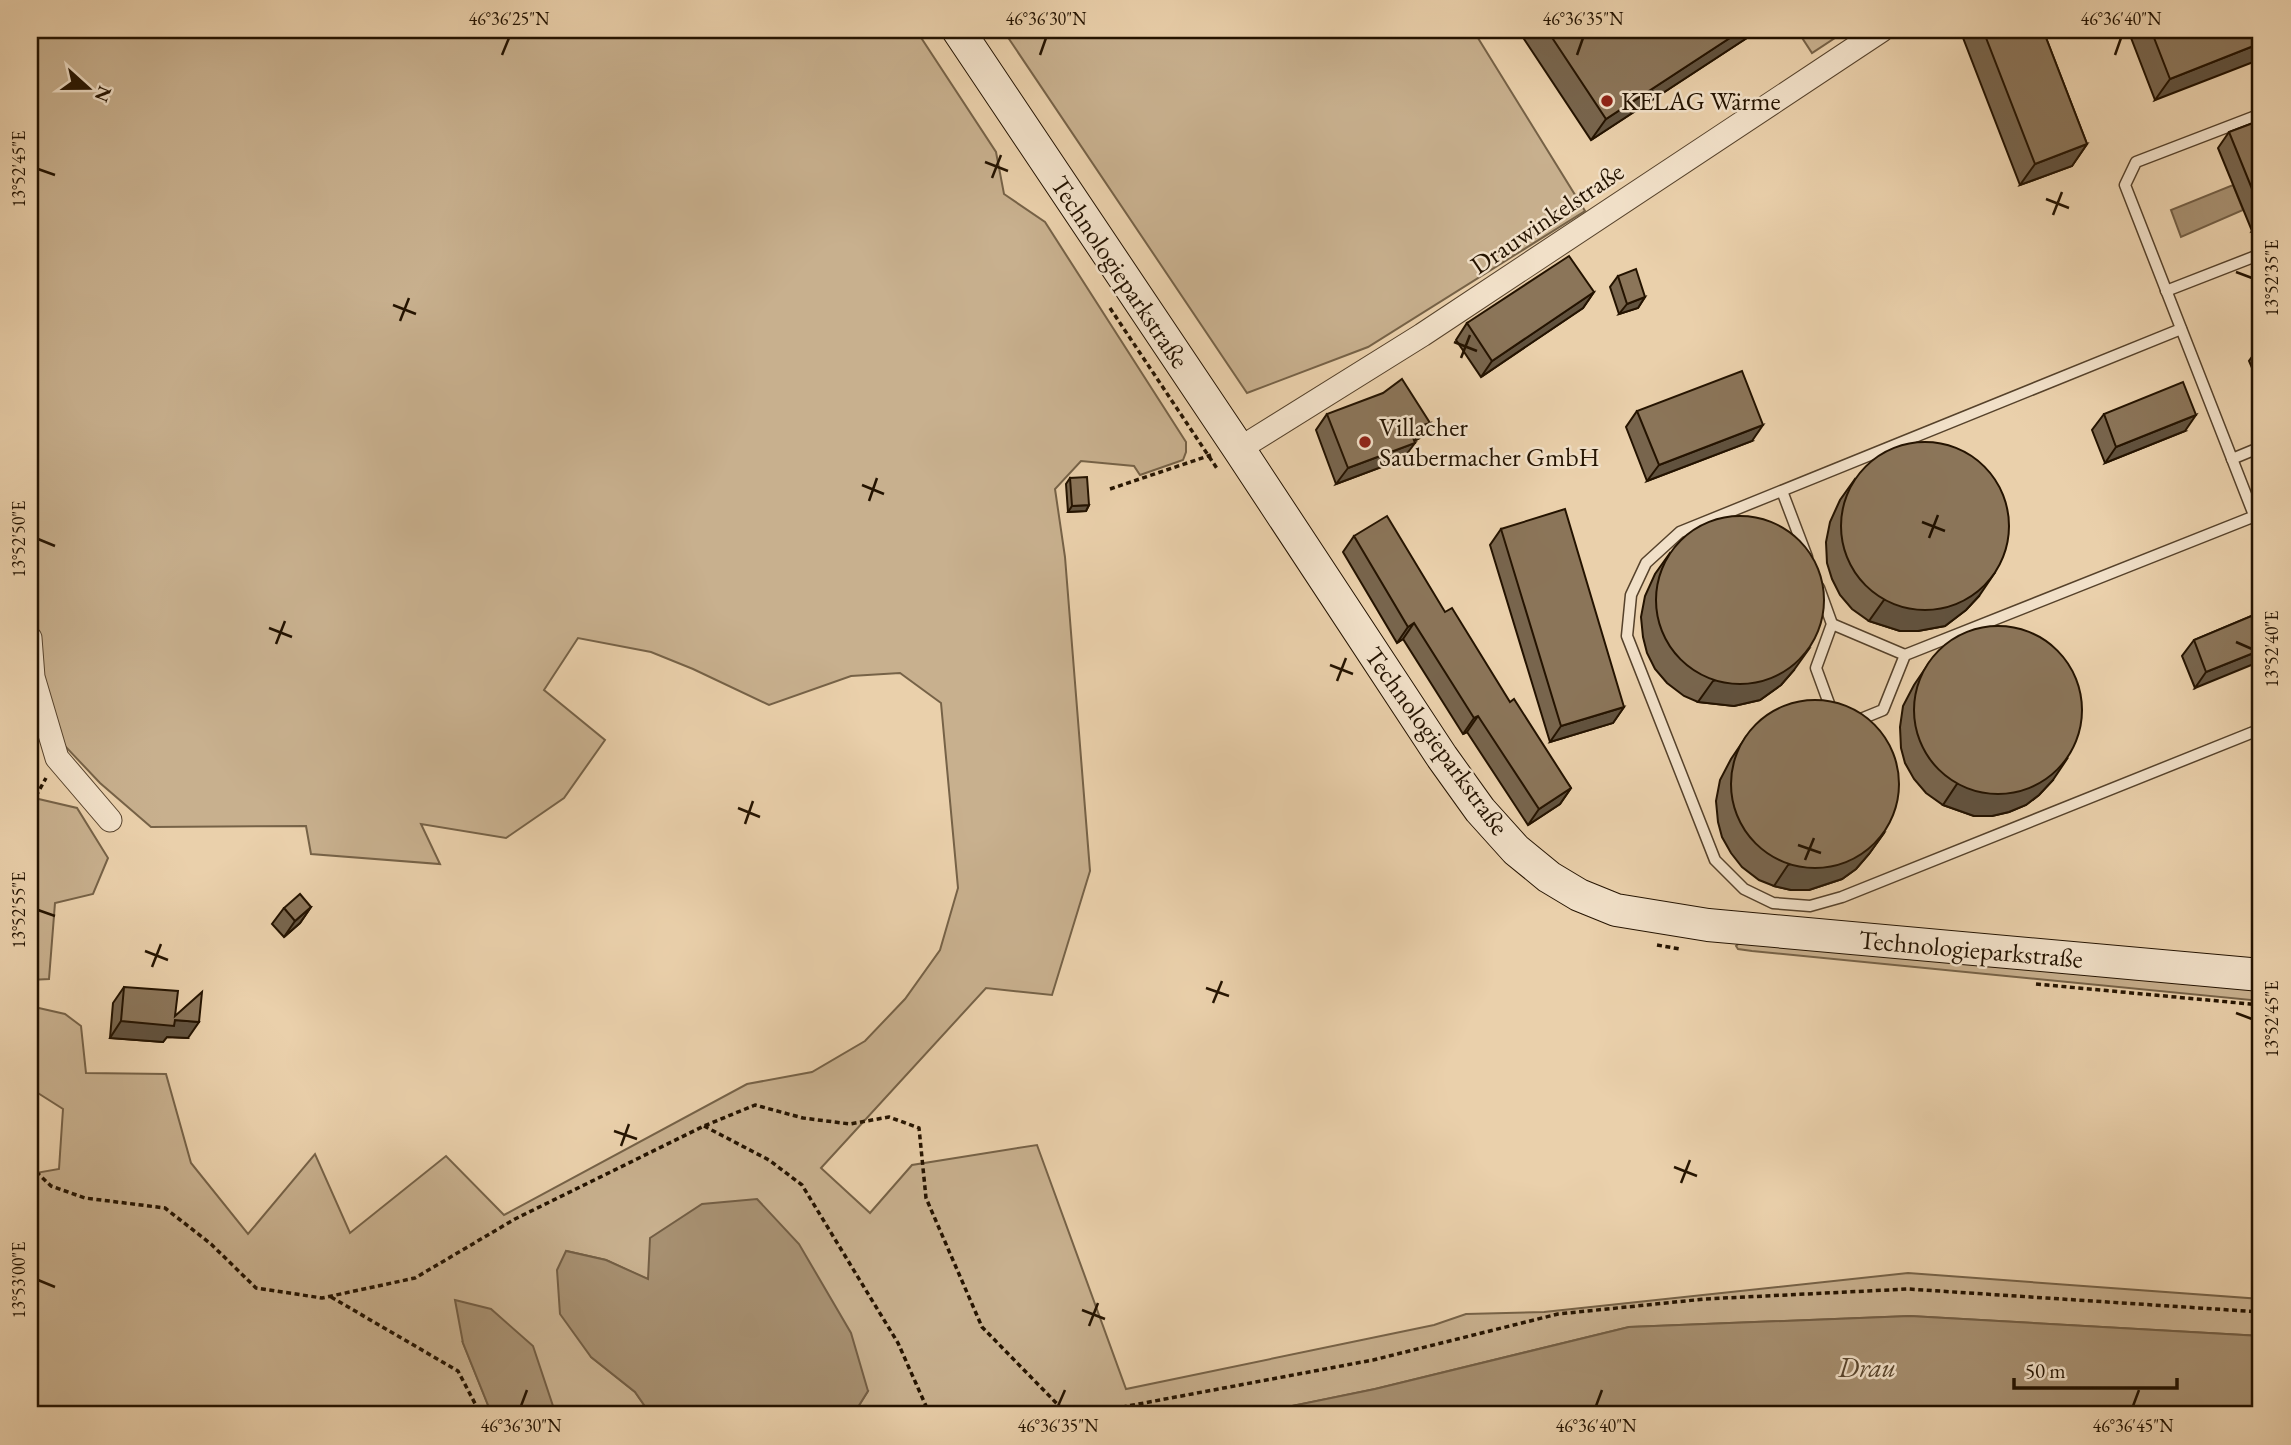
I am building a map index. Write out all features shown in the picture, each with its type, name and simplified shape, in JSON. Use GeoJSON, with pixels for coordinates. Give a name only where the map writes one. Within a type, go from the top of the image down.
{"type":"FeatureCollection","features":[{"type":"Feature","properties":{"kind":"street","name":"Technologieparkstraße"},"geometry":{"type":"LineString","coordinates":[[958,30],[1224,452],[1480,810],[1524,856],[1549,877],[1579,895],[1616,910],[1708,925],[2261,975]]}},
{"type":"Feature","properties":{"kind":"street","name":"Drauwinkelstraße"},"geometry":{"type":"LineString","coordinates":[[1224,452],[1422,335],[1882,30]]}},
{"type":"Feature","properties":{"kind":"street"},"geometry":{"type":"LineString","coordinates":[[30,638],[33,677],[57,758],[110,820]]}},
{"type":"Feature","properties":{"kind":"lane"},"geometry":{"type":"LineString","coordinates":[[2261,114],[2136,162],[2125,185],[2261,533]]}},
{"type":"Feature","properties":{"kind":"lane"},"geometry":{"type":"LineString","coordinates":[[2166,291],[2261,254]]}},
{"type":"Feature","properties":{"kind":"lane"},"geometry":{"type":"LineString","coordinates":[[2181,329],[1680,532],[1646,563],[1631,595],[1627,636],[1715,860],[1744,889],[1773,903],[1810,906],[1842,897],[2261,729]]}},
{"type":"Feature","properties":{"kind":"lane"},"geometry":{"type":"LineString","coordinates":[[2232,459],[2261,447]]}},
{"type":"Feature","properties":{"kind":"lane"},"geometry":{"type":"LineString","coordinates":[[1782,491],[1810,564]]}},
{"type":"Feature","properties":{"kind":"lane"},"geometry":{"type":"LineString","coordinates":[[1832,624],[1905,655],[2255,516]]}},
{"type":"Feature","properties":{"kind":"lane"},"geometry":{"type":"LineString","coordinates":[[1814,576],[1832,624],[1815,668],[1831,709],[1856,721],[1883,710],[1905,655]]}},
{"type":"Feature","properties":{"kind":"path"},"geometry":{"type":"LineString","coordinates":[[1105,301],[1224,452],[1224,479]]}},
{"type":"Feature","properties":{"kind":"path"},"geometry":{"type":"LineString","coordinates":[[1110,489],[1224,452]]}},
{"type":"Feature","properties":{"kind":"path"},"geometry":{"type":"LineString","coordinates":[[30,812],[31,805],[57,758]]}},
{"type":"Feature","properties":{"kind":"path"},"geometry":{"type":"LineString","coordinates":[[1652,944],[1692,951]]}},
{"type":"Feature","properties":{"kind":"path"},"geometry":{"type":"LineString","coordinates":[[2025,982],[2261,1005]]}},
{"type":"Feature","properties":{"kind":"path"},"geometry":{"type":"LineString","coordinates":[[30,1166],[51,1186],[85,1198],[165,1208],[211,1244],[256,1289],[322,1298],[415,1278],[514,1219],[704,1126],[755,1105],[803,1118],[850,1124],[889,1117],[919,1128],[926,1198],[982,1327],[1068,1415]]}},
{"type":"Feature","properties":{"kind":"path"},"geometry":{"type":"LineString","coordinates":[[704,1126],[769,1160],[802,1185],[898,1343],[930,1415]]}},
{"type":"Feature","properties":{"kind":"path"},"geometry":{"type":"LineString","coordinates":[[1080,1415],[1373,1360],[1558,1314],[1705,1299],[1908,1289],[2261,1312]]}},
{"type":"Feature","properties":{"kind":"path"},"geometry":{"type":"LineString","coordinates":[[330,1297],[458,1371],[481,1415]]}},
{"type":"Feature","properties":{"kind":"shaded area"},"geometry":{"type":"Polygon","coordinates":[[[30,30],[916,30],[996,152],[1004,194],[1045,222],[1186,442],[1186,452],[1183,460],[1140,475],[1134,466],[1081,461],[1055,489],[1065,557],[1090,871],[1052,995],[986,988],[821,1168],[870,1213],[912,1165],[1037,1145],[1126,1389],[1434,1325],[1466,1314],[1544,1312],[1908,1273],[2261,1299],[2261,1336],[1910,1316],[1629,1327],[1375,1389],[1248,1415],[853,1415],[868,1391],[606,1260],[567,1251],[591,1357],[635,1392],[651,1415],[556,1415],[548,1395],[463,1343],[492,1415],[30,1415],[30,1174],[59,1169],[63,1109],[30,1088],[30,1006],[65,1014],[81,1026],[86,1073],[166,1074],[191,1163],[248,1234],[315,1154],[350,1233],[446,1156],[504,1215],[747,1084],[812,1072],[865,1041],[905,999],[940,950],[958,888],[941,703],[900,673],[851,676],[769,705],[651,652],[578,638],[544,690],[605,740],[564,798],[506,838],[421,824],[440,864],[311,854],[306,826],[151,827],[100,783],[48,728],[30,732],[30,30]]]}},
{"type":"Feature","properties":{"kind":"shaded area"},"geometry":{"type":"Polygon","coordinates":[[[1003,30],[1473,30],[1585,211],[1368,347],[1247,393],[1003,30]]]}},
{"type":"Feature","properties":{"kind":"shaded area"},"geometry":{"type":"Polygon","coordinates":[[[1797,30],[1847,30],[1812,53],[1797,30]]]}},
{"type":"Feature","properties":{"kind":"shaded area"},"geometry":{"type":"Polygon","coordinates":[[[30,797],[77,808],[108,858],[93,894],[55,903],[49,979],[30,980],[30,797]]]}},
{"type":"Feature","properties":{"kind":"shaded area"},"geometry":{"type":"Polygon","coordinates":[[[1739,943],[2261,988],[2261,1001],[1752,951],[1738,949],[1736,946],[1739,943]]]}},
{"type":"Feature","properties":{"kind":"water"},"geometry":{"type":"Polygon","coordinates":[[[2233,185],[2243,210],[2181,237],[2171,210],[2233,185]]]}},
{"type":"Feature","properties":{"kind":"water"},"geometry":{"type":"Polygon","coordinates":[[[757,1199],[799,1244],[851,1333],[868,1391],[853,1415],[651,1415],[635,1392],[591,1357],[560,1314],[557,1270],[566,1251],[606,1260],[648,1279],[650,1238],[702,1204],[757,1199]]]}},
{"type":"Feature","properties":{"kind":"water"},"geometry":{"type":"Polygon","coordinates":[[[455,1300],[491,1309],[533,1346],[556,1415],[492,1415],[463,1343],[455,1300]]]}},
{"type":"Feature","properties":{"kind":"water","name":"Drau"},"geometry":{"type":"Polygon","coordinates":[[[1910,1316],[2261,1336],[2261,1415],[1248,1415],[1375,1389],[1629,1327],[1910,1316]]]}},
{"type":"Feature","properties":{"kind":"building","name":"KELAG Wärme"},"geometry":{"type":"Polygon","coordinates":[[[1547,30],[1742,30],[1606,119],[1547,30]]]}},
{"type":"Feature","properties":{"kind":"building"},"geometry":{"type":"Polygon","coordinates":[[[1983,30],[2043,30],[2087,144],[2035,164],[1983,30]]]}},
{"type":"Feature","properties":{"kind":"building"},"geometry":{"type":"Polygon","coordinates":[[[2151,30],[2261,30],[2261,43],[2170,79],[2151,30]]]}},
{"type":"Feature","properties":{"kind":"building"},"geometry":{"type":"Polygon","coordinates":[[[2261,120],[2261,211],[2229,132],[2261,120]]]}},
{"type":"Feature","properties":{"kind":"building"},"geometry":{"type":"Polygon","coordinates":[[[1569,256],[1594,292],[1492,361],[1467,323],[1569,256]]]}},
{"type":"Feature","properties":{"kind":"building"},"geometry":{"type":"Polygon","coordinates":[[[1636,269],[1645,297],[1627,304],[1618,276],[1636,269]]]}},
{"type":"Feature","properties":{"kind":"building"},"geometry":{"type":"Polygon","coordinates":[[[1742,371],[1763,425],[1659,465],[1637,411],[1742,371]]]}},
{"type":"Feature","properties":{"kind":"building","name":"Villacher Saubermacher GmbH"},"geometry":{"type":"Polygon","coordinates":[[[1402,379],[1430,423],[1410,429],[1415,443],[1348,468],[1327,414],[1383,393],[1402,379]]]}},
{"type":"Feature","properties":{"kind":"building"},"geometry":{"type":"Polygon","coordinates":[[[2183,382],[2196,415],[2116,447],[2104,414],[2183,382]]]}},
{"type":"Feature","properties":{"kind":"building"},"geometry":{"type":"Polygon","coordinates":[[[1925,442],[1957,448],[1984,467],[2003,494],[2009,526],[2003,558],[1984,585],[1957,604],[1925,610],[1893,604],[1866,585],[1847,558],[1841,526],[1847,494],[1866,467],[1893,448],[1925,442]]]}},
{"type":"Feature","properties":{"kind":"building"},"geometry":{"type":"Polygon","coordinates":[[[1087,477],[1089,505],[1072,506],[1070,478],[1087,477]]]}},
{"type":"Feature","properties":{"kind":"building"},"geometry":{"type":"Polygon","coordinates":[[[1565,509],[1624,707],[1561,726],[1501,529],[1565,509]]]}},
{"type":"Feature","properties":{"kind":"building"},"geometry":{"type":"Polygon","coordinates":[[[1387,516],[1445,612],[1452,608],[1510,702],[1514,699],[1571,788],[1539,809],[1478,716],[1474,718],[1414,623],[1408,627],[1354,536],[1387,516]]]}},
{"type":"Feature","properties":{"kind":"building"},"geometry":{"type":"Polygon","coordinates":[[[1740,516],[1772,522],[1799,541],[1818,568],[1824,600],[1818,632],[1799,659],[1772,678],[1740,684],[1708,678],[1681,659],[1662,632],[1656,600],[1662,568],[1681,541],[1708,522],[1740,516]]]}},
{"type":"Feature","properties":{"kind":"building"},"geometry":{"type":"Polygon","coordinates":[[[2261,612],[2261,650],[2206,672],[2194,640],[2261,612]]]}},
{"type":"Feature","properties":{"kind":"building"},"geometry":{"type":"Polygon","coordinates":[[[1998,626],[2030,632],[2057,651],[2076,678],[2082,710],[2076,742],[2057,769],[2030,788],[1998,794],[1966,788],[1939,769],[1920,742],[1914,710],[1920,678],[1939,651],[1966,632],[1998,626]]]}},
{"type":"Feature","properties":{"kind":"building"},"geometry":{"type":"Polygon","coordinates":[[[1815,700],[1847,706],[1874,725],[1893,752],[1899,784],[1893,816],[1874,843],[1847,862],[1815,868],[1783,862],[1756,843],[1737,816],[1731,784],[1737,752],[1756,725],[1783,706],[1815,700]]]}},
{"type":"Feature","properties":{"kind":"building"},"geometry":{"type":"Polygon","coordinates":[[[300,894],[311,907],[295,921],[284,908],[300,894]]]}},
{"type":"Feature","properties":{"kind":"building"},"geometry":{"type":"Polygon","coordinates":[[[124,987],[178,991],[175,1016],[202,992],[199,1022],[175,1020],[174,1026],[121,1021],[124,987]]]}},
{"type":"Feature","properties":{"kind":"place","name":"KELAG Wärme"},"geometry":{"type":"Point","coordinates":[1607,101]}},
{"type":"Feature","properties":{"kind":"place","name":"Villacher Saubermacher GmbH"},"geometry":{"type":"Point","coordinates":[1365,442]}}]}
